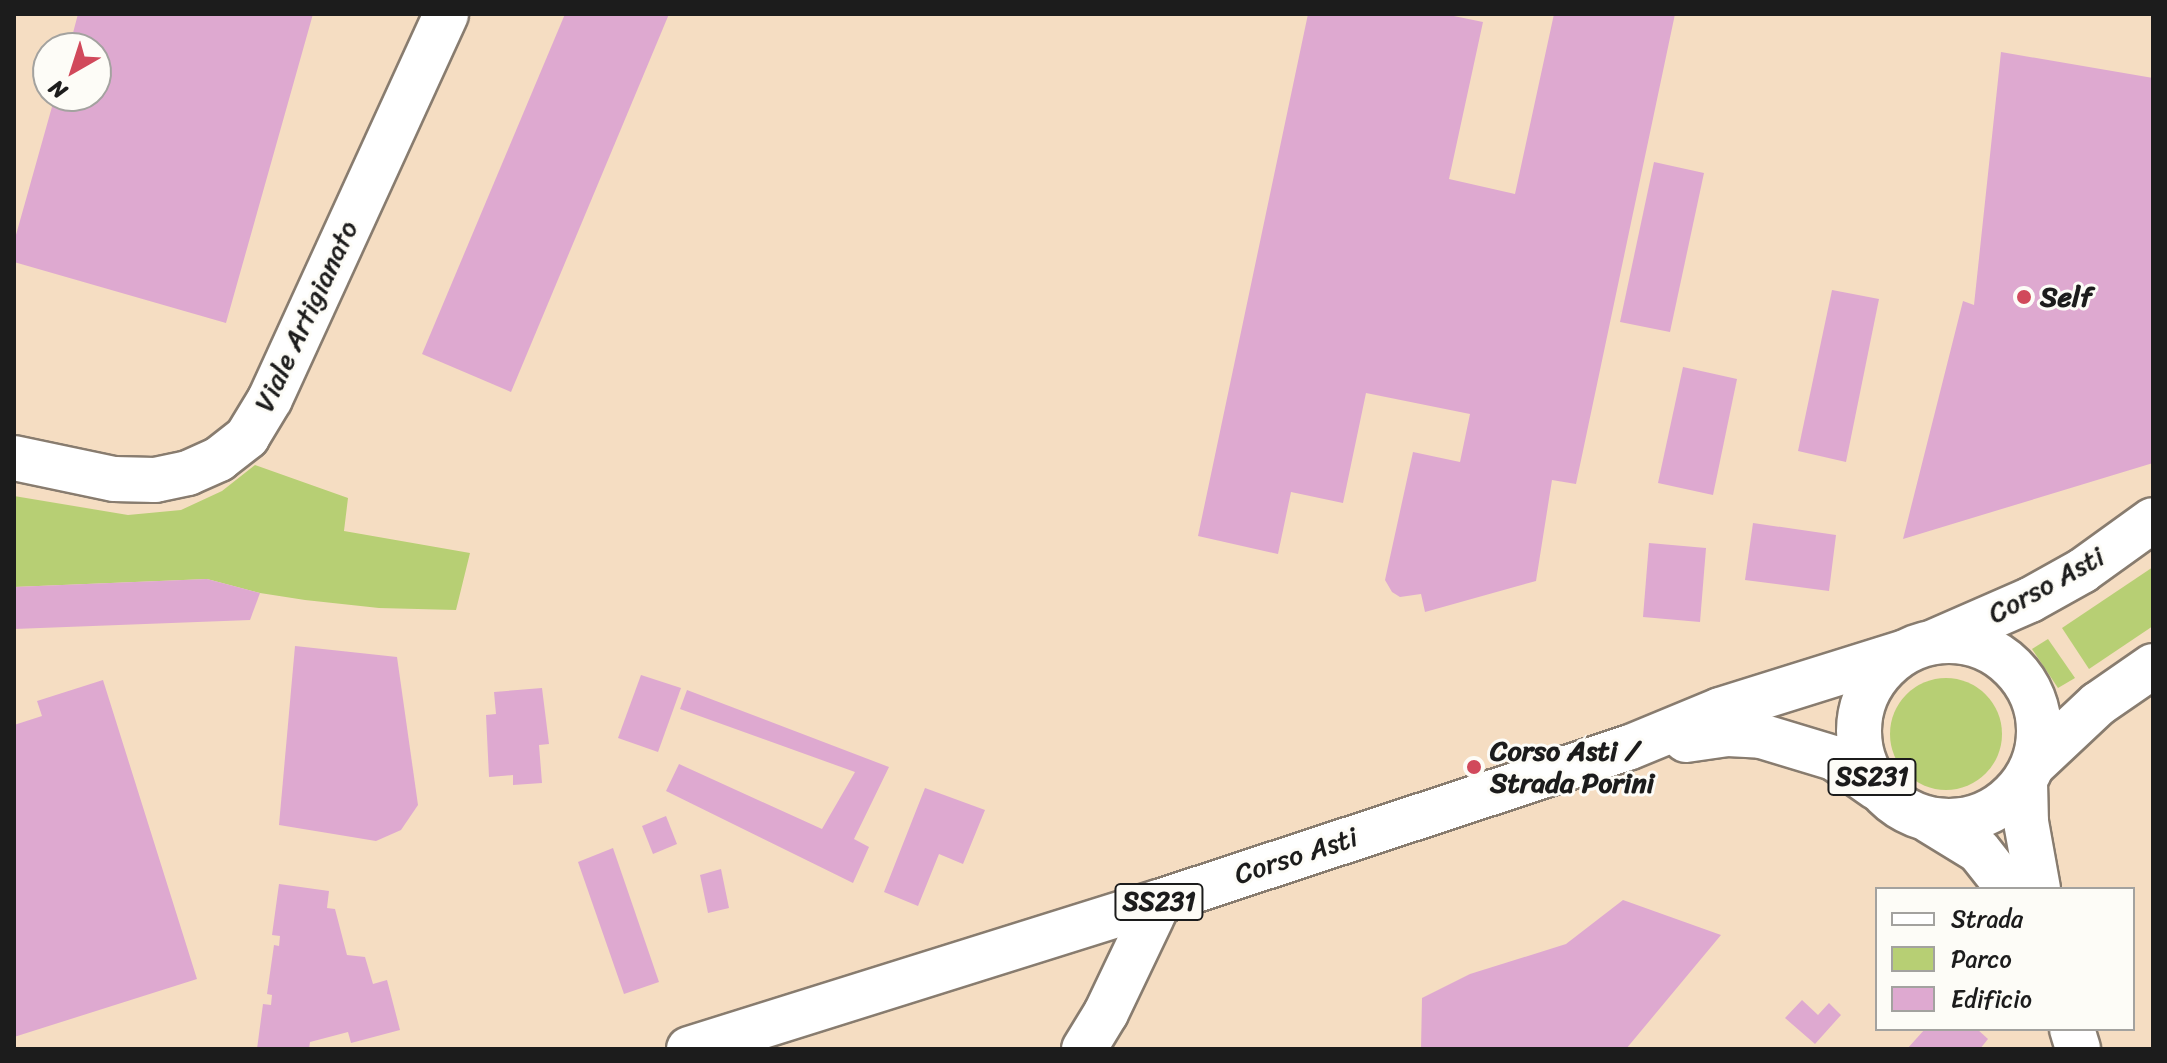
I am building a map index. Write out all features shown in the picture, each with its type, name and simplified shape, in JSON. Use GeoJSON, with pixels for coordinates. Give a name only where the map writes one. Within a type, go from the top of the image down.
{"type":"FeatureCollection","features":[{"type":"Feature","properties":{"kind":"main road","name":"Viale Artigianato"},"geometry":{"type":"LineString","coordinates":[[14,458],[114,479],[155,480],[188,473],[219,459],[247,437],[270,399],[446,14]]}},
{"type":"Feature","properties":{"kind":"main road","name":"Corso Asti"},"geometry":{"type":"LineString","coordinates":[[689,1049],[1159,902],[1628,748],[1720,710],[1918,647],[2030,600],[2082,571],[2153,520]]}},
{"type":"Feature","properties":{"kind":"main road","name":"SS231"},"geometry":{"type":"LineString","coordinates":[[2030,773],[2040,737],[2038,710],[2027,685],[2010,664],[1987,649],[1961,641],[1918,647],[1879,673],[1864,700],[1858,730],[1863,761],[1877,788],[1900,808],[1930,821],[1957,822],[1984,816],[2007,802],[2030,773],[2098,704],[2153,666]]}},
{"type":"Feature","properties":{"kind":"main road","name":"Corso Asti"},"geometry":{"type":"LineString","coordinates":[[1628,748],[1728,734],[1761,736],[1834,758],[1877,788]]}},
{"type":"Feature","properties":{"kind":"main road"},"geometry":{"type":"LineString","coordinates":[[2030,773],[2026,822],[2038,887]]}},
{"type":"Feature","properties":{"kind":"main road"},"geometry":{"type":"LineString","coordinates":[[1930,821],[1979,851],[2007,887]]}},
{"type":"Feature","properties":{"kind":"main road"},"geometry":{"type":"LineString","coordinates":[[1084,1049],[1106,1013],[1159,902]]}},
{"type":"Feature","properties":{"kind":"green space"},"geometry":{"type":"Polygon","coordinates":[[[255,465],[348,498],[344,531],[470,553],[456,610],[379,608],[305,600],[260,593],[207,579],[14,587],[14,496],[128,515],[181,510],[222,491],[255,465]]]}},
{"type":"Feature","properties":{"kind":"green space"},"geometry":{"type":"Polygon","coordinates":[[[2153,567],[2153,626],[2089,669],[2062,628],[2153,567]]]}},
{"type":"Feature","properties":{"kind":"green space"},"geometry":{"type":"Polygon","coordinates":[[[2048,639],[2075,678],[2058,688],[2032,649],[2048,639]]]}},
{"type":"Feature","properties":{"kind":"green space"},"geometry":{"type":"Polygon","coordinates":[[[1946,678],[1968,682],[1986,694],[1998,712],[2002,734],[1998,756],[1986,774],[1968,786],[1946,790],[1924,786],[1906,774],[1894,756],[1890,734],[1894,712],[1906,694],[1924,682],[1946,678]]]}},
{"type":"Feature","properties":{"kind":"building"},"geometry":{"type":"Polygon","coordinates":[[[78,14],[313,14],[226,323],[14,262],[14,242],[51,112],[112,112],[112,32],[73,32],[78,14]]]}},
{"type":"Feature","properties":{"kind":"building"},"geometry":{"type":"Polygon","coordinates":[[[565,14],[669,14],[511,392],[422,354],[565,14]]]}},
{"type":"Feature","properties":{"kind":"building"},"geometry":{"type":"Polygon","coordinates":[[[1308,14],[1444,14],[1483,22],[1449,179],[1515,194],[1554,14],[1675,14],[1576,484],[1552,480],[1536,581],[1425,612],[1421,594],[1400,597],[1392,592],[1385,580],[1413,452],[1460,462],[1470,414],[1366,393],[1343,503],[1291,492],[1278,554],[1198,536],[1308,14]]]}},
{"type":"Feature","properties":{"kind":"building"},"geometry":{"type":"Polygon","coordinates":[[[2001,52],[2153,78],[2153,463],[1903,539],[1963,301],[1974,305],[2001,52]]]}},
{"type":"Feature","properties":{"kind":"building"},"geometry":{"type":"Polygon","coordinates":[[[1654,162],[1704,173],[1670,332],[1620,322],[1654,162]]]}},
{"type":"Feature","properties":{"kind":"building"},"geometry":{"type":"Polygon","coordinates":[[[1832,290],[1879,299],[1846,462],[1798,451],[1832,290]]]}},
{"type":"Feature","properties":{"kind":"building"},"geometry":{"type":"Polygon","coordinates":[[[1683,367],[1737,379],[1713,495],[1658,483],[1683,367]]]}},
{"type":"Feature","properties":{"kind":"building"},"geometry":{"type":"Polygon","coordinates":[[[1753,523],[1836,535],[1829,591],[1745,580],[1753,523]]]}},
{"type":"Feature","properties":{"kind":"building"},"geometry":{"type":"Polygon","coordinates":[[[1649,543],[1706,548],[1700,622],[1643,617],[1649,543]]]}},
{"type":"Feature","properties":{"kind":"building"},"geometry":{"type":"Polygon","coordinates":[[[207,579],[260,593],[250,620],[14,629],[14,587],[207,579]]]}},
{"type":"Feature","properties":{"kind":"building"},"geometry":{"type":"Polygon","coordinates":[[[295,646],[397,657],[418,805],[401,830],[376,841],[279,825],[295,646]]]}},
{"type":"Feature","properties":{"kind":"building"},"geometry":{"type":"Polygon","coordinates":[[[641,675],[681,688],[658,752],[618,738],[641,675]]]}},
{"type":"Feature","properties":{"kind":"building"},"geometry":{"type":"Polygon","coordinates":[[[103,680],[197,979],[14,1037],[14,725],[42,716],[37,701],[103,680]]]}},
{"type":"Feature","properties":{"kind":"building"},"geometry":{"type":"Polygon","coordinates":[[[542,688],[549,744],[539,745],[542,783],[513,785],[513,775],[489,777],[486,715],[496,714],[494,692],[542,688]]]}},
{"type":"Feature","properties":{"kind":"building"},"geometry":{"type":"Polygon","coordinates":[[[687,690],[889,767],[854,839],[869,847],[853,883],[666,791],[679,764],[822,829],[855,772],[680,709],[687,690]]]}},
{"type":"Feature","properties":{"kind":"building"},"geometry":{"type":"Polygon","coordinates":[[[925,788],[985,810],[963,864],[939,854],[918,906],[884,892],[925,788]]]}},
{"type":"Feature","properties":{"kind":"building"},"geometry":{"type":"Polygon","coordinates":[[[666,816],[677,844],[653,854],[642,826],[666,816]]]}},
{"type":"Feature","properties":{"kind":"building"},"geometry":{"type":"Polygon","coordinates":[[[613,848],[659,982],[624,994],[578,862],[613,848]]]}},
{"type":"Feature","properties":{"kind":"building"},"geometry":{"type":"Polygon","coordinates":[[[721,869],[729,908],[708,913],[700,875],[721,869]]]}},
{"type":"Feature","properties":{"kind":"building"},"geometry":{"type":"Polygon","coordinates":[[[279,884],[329,891],[327,908],[335,909],[347,955],[365,957],[373,984],[387,980],[400,1030],[351,1043],[348,1032],[310,1042],[309,1049],[257,1049],[263,1004],[271,1005],[272,995],[267,994],[274,945],[279,946],[280,936],[272,935],[279,884]]]}},
{"type":"Feature","properties":{"kind":"building"},"geometry":{"type":"Polygon","coordinates":[[[1623,900],[1721,935],[1626,1049],[1421,1049],[1422,998],[1470,974],[1566,944],[1623,900]]]}},
{"type":"Feature","properties":{"kind":"building"},"geometry":{"type":"Polygon","coordinates":[[[1802,1000],[1818,1015],[1829,1003],[1841,1015],[1815,1044],[1785,1018],[1802,1000]]]}},
{"type":"Feature","properties":{"kind":"building"},"geometry":{"type":"Polygon","coordinates":[[[1923,1031],[1979,1031],[1988,1039],[1980,1049],[1907,1049],[1923,1031]]]}},
{"type":"Feature","properties":{"kind":"place","name":"Self"},"geometry":{"type":"Point","coordinates":[2024,297]}},
{"type":"Feature","properties":{"kind":"place","name":"Corso Asti / Strada Porini"},"geometry":{"type":"Point","coordinates":[1474,767]}}]}
